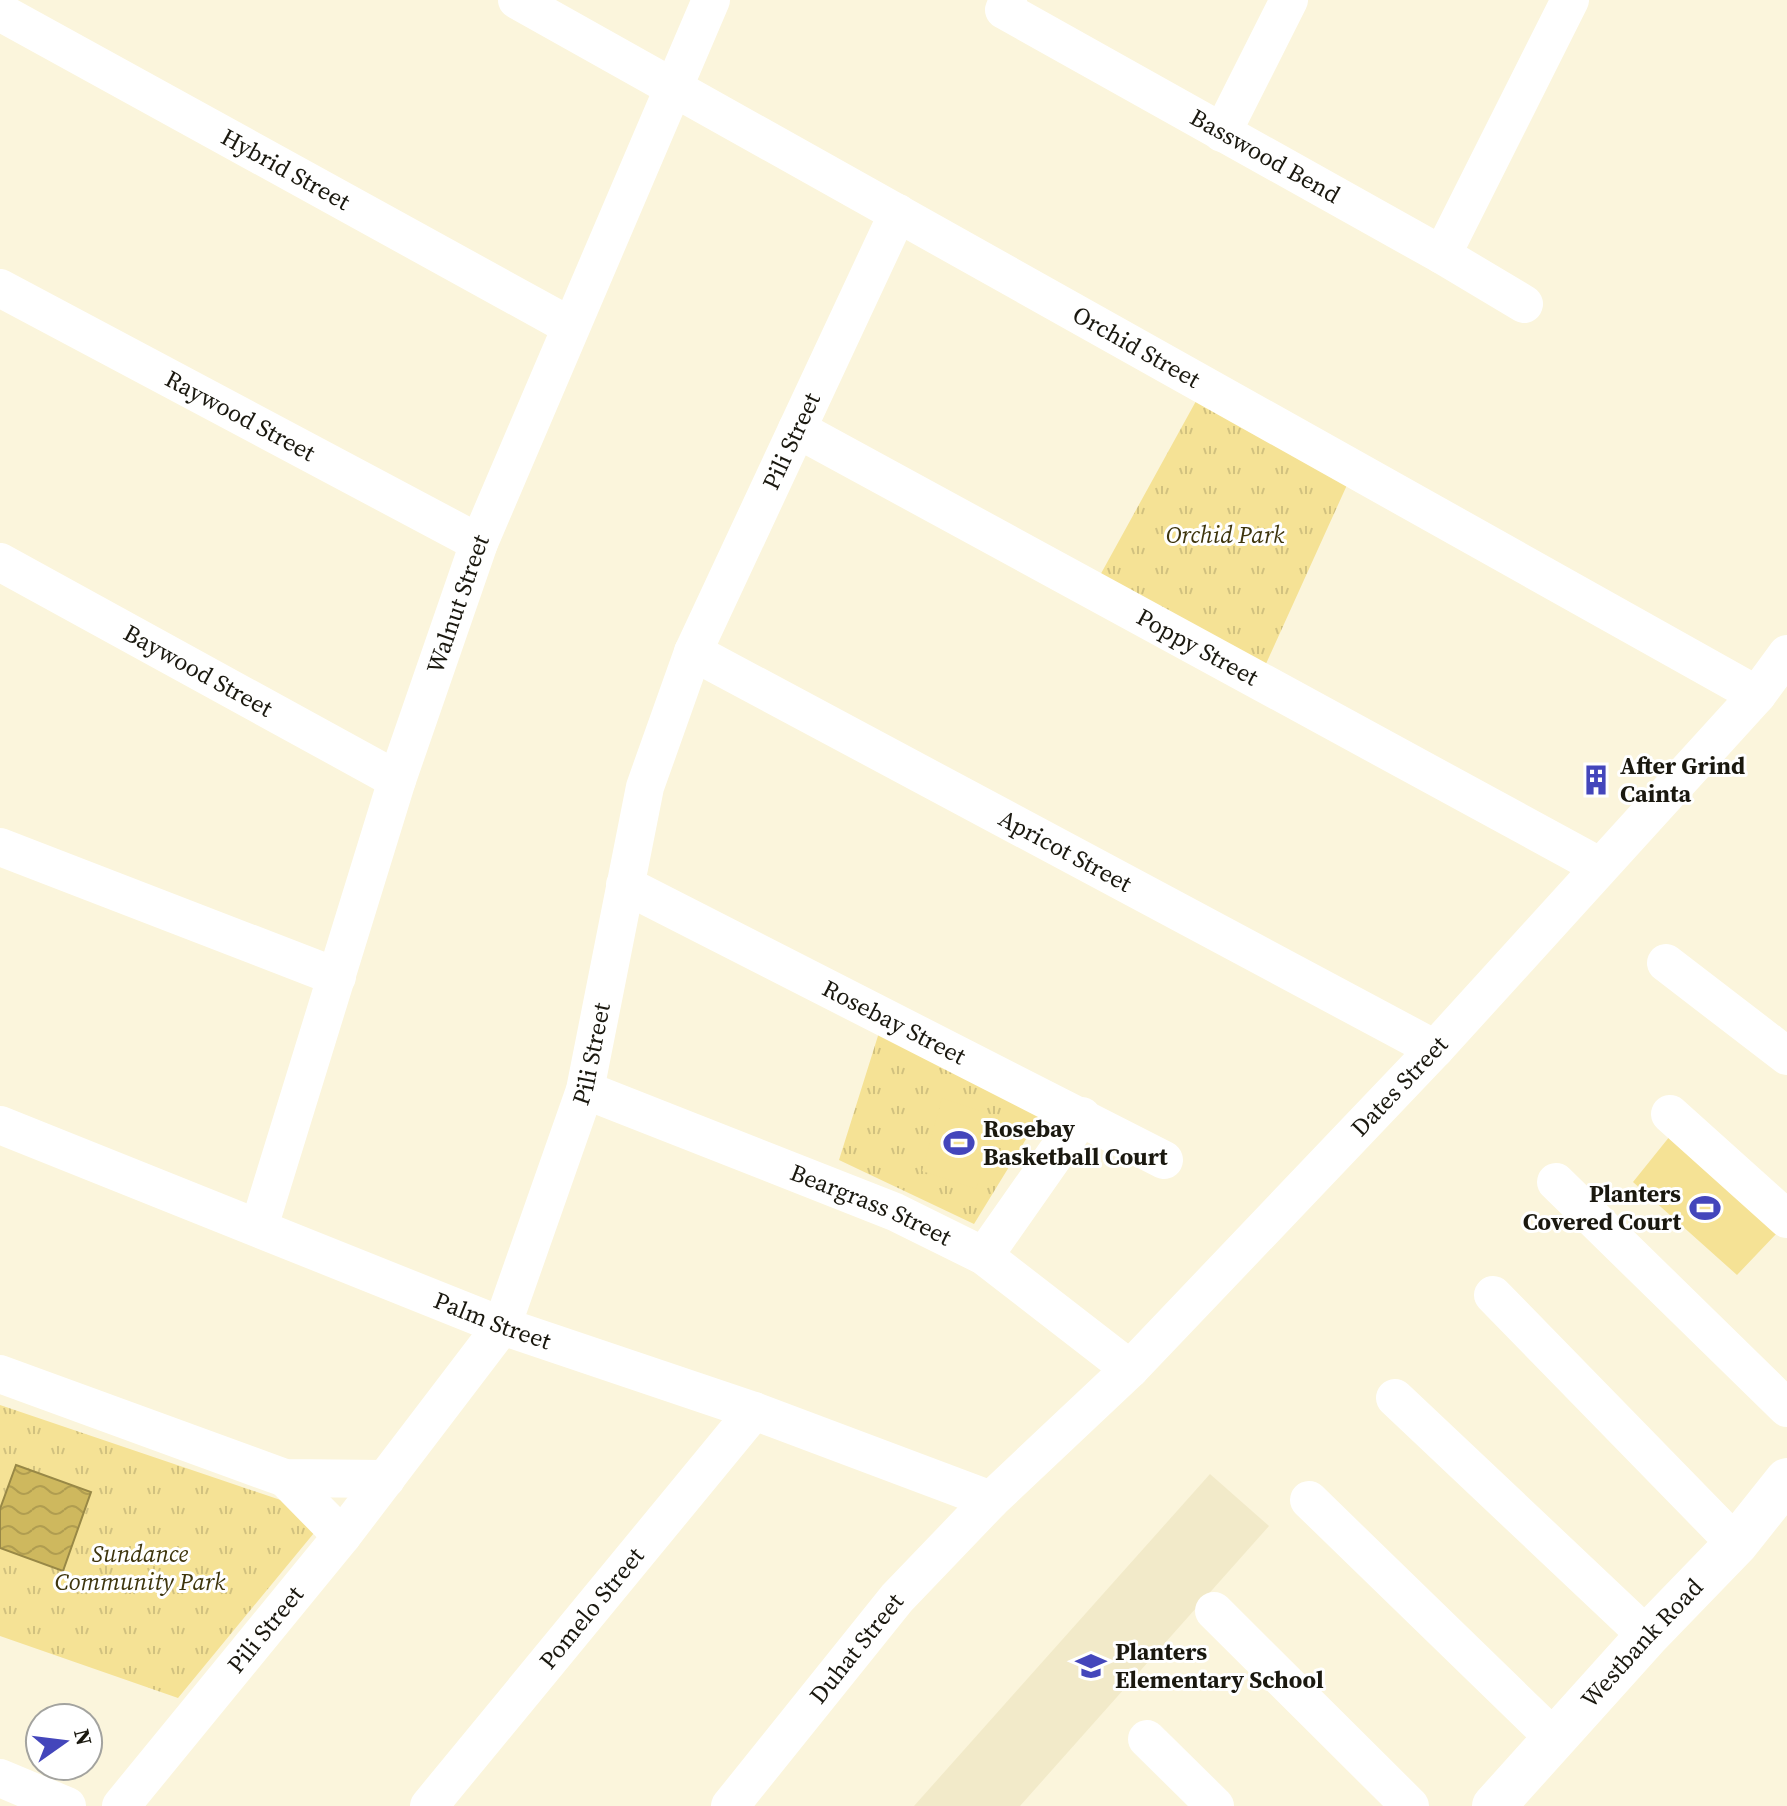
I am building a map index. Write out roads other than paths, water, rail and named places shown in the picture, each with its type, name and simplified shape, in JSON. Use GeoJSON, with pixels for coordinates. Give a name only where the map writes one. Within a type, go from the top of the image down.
{"type":"FeatureCollection","features":[{"type":"Feature","properties":{"kind":"street","name":"Orchid Street"},"geometry":{"type":"LineString","coordinates":[[517,0],[1757,695]]}},
{"type":"Feature","properties":{"kind":"street","name":"Walnut Street"},"geometry":{"type":"LineString","coordinates":[[259,1227],[397,780],[479,543],[711,0]]}},
{"type":"Feature","properties":{"kind":"street"},"geometry":{"type":"LineString","coordinates":[[1222,133],[1289,0]]}},
{"type":"Feature","properties":{"kind":"street"},"geometry":{"type":"LineString","coordinates":[[1442,255],[1570,0]]}},
{"type":"Feature","properties":{"kind":"street","name":"Basswood Bend"},"geometry":{"type":"LineString","coordinates":[[1006,5],[1222,133],[1524,304]]}},
{"type":"Feature","properties":{"kind":"street","name":"Hybrid Street"},"geometry":{"type":"LineString","coordinates":[[0,12],[570,326]]}},
{"type":"Feature","properties":{"kind":"street","name":"Pili Street"},"geometry":{"type":"LineString","coordinates":[[121,1806],[342,1536],[502,1326],[585,1090],[645,787],[693,652],[898,213]]}},
{"type":"Feature","properties":{"kind":"street","name":"Raywood Street"},"geometry":{"type":"LineString","coordinates":[[0,288],[479,543]]}},
{"type":"Feature","properties":{"kind":"street","name":"Poppy Street"},"geometry":{"type":"LineString","coordinates":[[797,429],[1599,866]]}},
{"type":"Feature","properties":{"kind":"street","name":"Baywood Street"},"geometry":{"type":"LineString","coordinates":[[0,562],[397,780]]}},
{"type":"Feature","properties":{"kind":"street","name":"Apricot Street"},"geometry":{"type":"LineString","coordinates":[[693,652],[1435,1049]]}},
{"type":"Feature","properties":{"kind":"street","name":"Dates Street"},"geometry":{"type":"LineString","coordinates":[[991,1500],[1130,1369],[1435,1049],[1757,695],[1787,654]]}},
{"type":"Feature","properties":{"kind":"street"},"geometry":{"type":"LineString","coordinates":[[0,847],[337,977]]}},
{"type":"Feature","properties":{"kind":"street","name":"Rosebay Street"},"geometry":{"type":"LineString","coordinates":[[625,885],[1164,1160]]}},
{"type":"Feature","properties":{"kind":"street"},"geometry":{"type":"LineString","coordinates":[[1666,963],[1787,1056]]}},
{"type":"Feature","properties":{"kind":"street","name":"Beargrass Street"},"geometry":{"type":"LineString","coordinates":[[585,1090],[895,1212],[984,1256],[1130,1369]]}},
{"type":"Feature","properties":{"kind":"street"},"geometry":{"type":"LineString","coordinates":[[1670,1114],[1787,1219]]}},
{"type":"Feature","properties":{"kind":"street"},"geometry":{"type":"LineString","coordinates":[[984,1256],[1082,1116]]}},
{"type":"Feature","properties":{"kind":"street","name":"Palm Street"},"geometry":{"type":"LineString","coordinates":[[0,1125],[502,1326],[754,1411],[991,1500]]}},
{"type":"Feature","properties":{"kind":"street"},"geometry":{"type":"LineString","coordinates":[[1556,1182],[1787,1408]]}},
{"type":"Feature","properties":{"kind":"street"},"geometry":{"type":"LineString","coordinates":[[1493,1295],[1736,1544]]}},
{"type":"Feature","properties":{"kind":"street"},"geometry":{"type":"LineString","coordinates":[[0,1374],[285,1478],[386,1479]]}},
{"type":"Feature","properties":{"kind":"street"},"geometry":{"type":"LineString","coordinates":[[1395,1398],[1634,1624]]}},
{"type":"Feature","properties":{"kind":"street","name":"Pomelo Street"},"geometry":{"type":"LineString","coordinates":[[429,1806],[754,1411]]}},
{"type":"Feature","properties":{"kind":"street"},"geometry":{"type":"LineString","coordinates":[[285,1478],[342,1536]]}},
{"type":"Feature","properties":{"kind":"street","name":"Westbank Road"},"geometry":{"type":"LineString","coordinates":[[1494,1806],[1555,1739],[1634,1624],[1736,1544],[1787,1480]]}},
{"type":"Feature","properties":{"kind":"street","name":"Duhat Street"},"geometry":{"type":"LineString","coordinates":[[730,1806],[897,1598],[991,1500]]}},
{"type":"Feature","properties":{"kind":"street"},"geometry":{"type":"LineString","coordinates":[[1309,1500],[1555,1739]]}},
{"type":"Feature","properties":{"kind":"street"},"geometry":{"type":"LineString","coordinates":[[1214,1611],[1410,1806]]}},
{"type":"Feature","properties":{"kind":"street"},"geometry":{"type":"LineString","coordinates":[[1147,1739],[1215,1806]]}},
{"type":"Feature","properties":{"kind":"street"},"geometry":{"type":"LineString","coordinates":[[0,1778],[67,1806]]}},
{"type":"Feature","properties":{"kind":"water"},"geometry":{"type":"Polygon","coordinates":[[[16,1465],[91,1492],[63,1571],[0,1548],[0,1509],[16,1465]]]}},
{"type":"Feature","properties":{"kind":"place","name":"After Grind Cainta"},"geometry":{"type":"Point","coordinates":[1596,780]}},
{"type":"Feature","properties":{"kind":"place","name":"Rosebay Basketball Court"},"geometry":{"type":"Point","coordinates":[959,1143]}},
{"type":"Feature","properties":{"kind":"place","name":"Planters Covered Court"},"geometry":{"type":"Point","coordinates":[1705,1208]}},
{"type":"Feature","properties":{"kind":"place","name":"Planters Elementary School"},"geometry":{"type":"Point","coordinates":[1091,1666]}},
{"type":"Feature","properties":{"kind":"park label","name":"Orchid Park"},"geometry":{"type":"Point","coordinates":[1225,535]}},
{"type":"Feature","properties":{"kind":"park label","name":"Sundance Community Park"},"geometry":{"type":"Point","coordinates":[140,1568]}}]}
